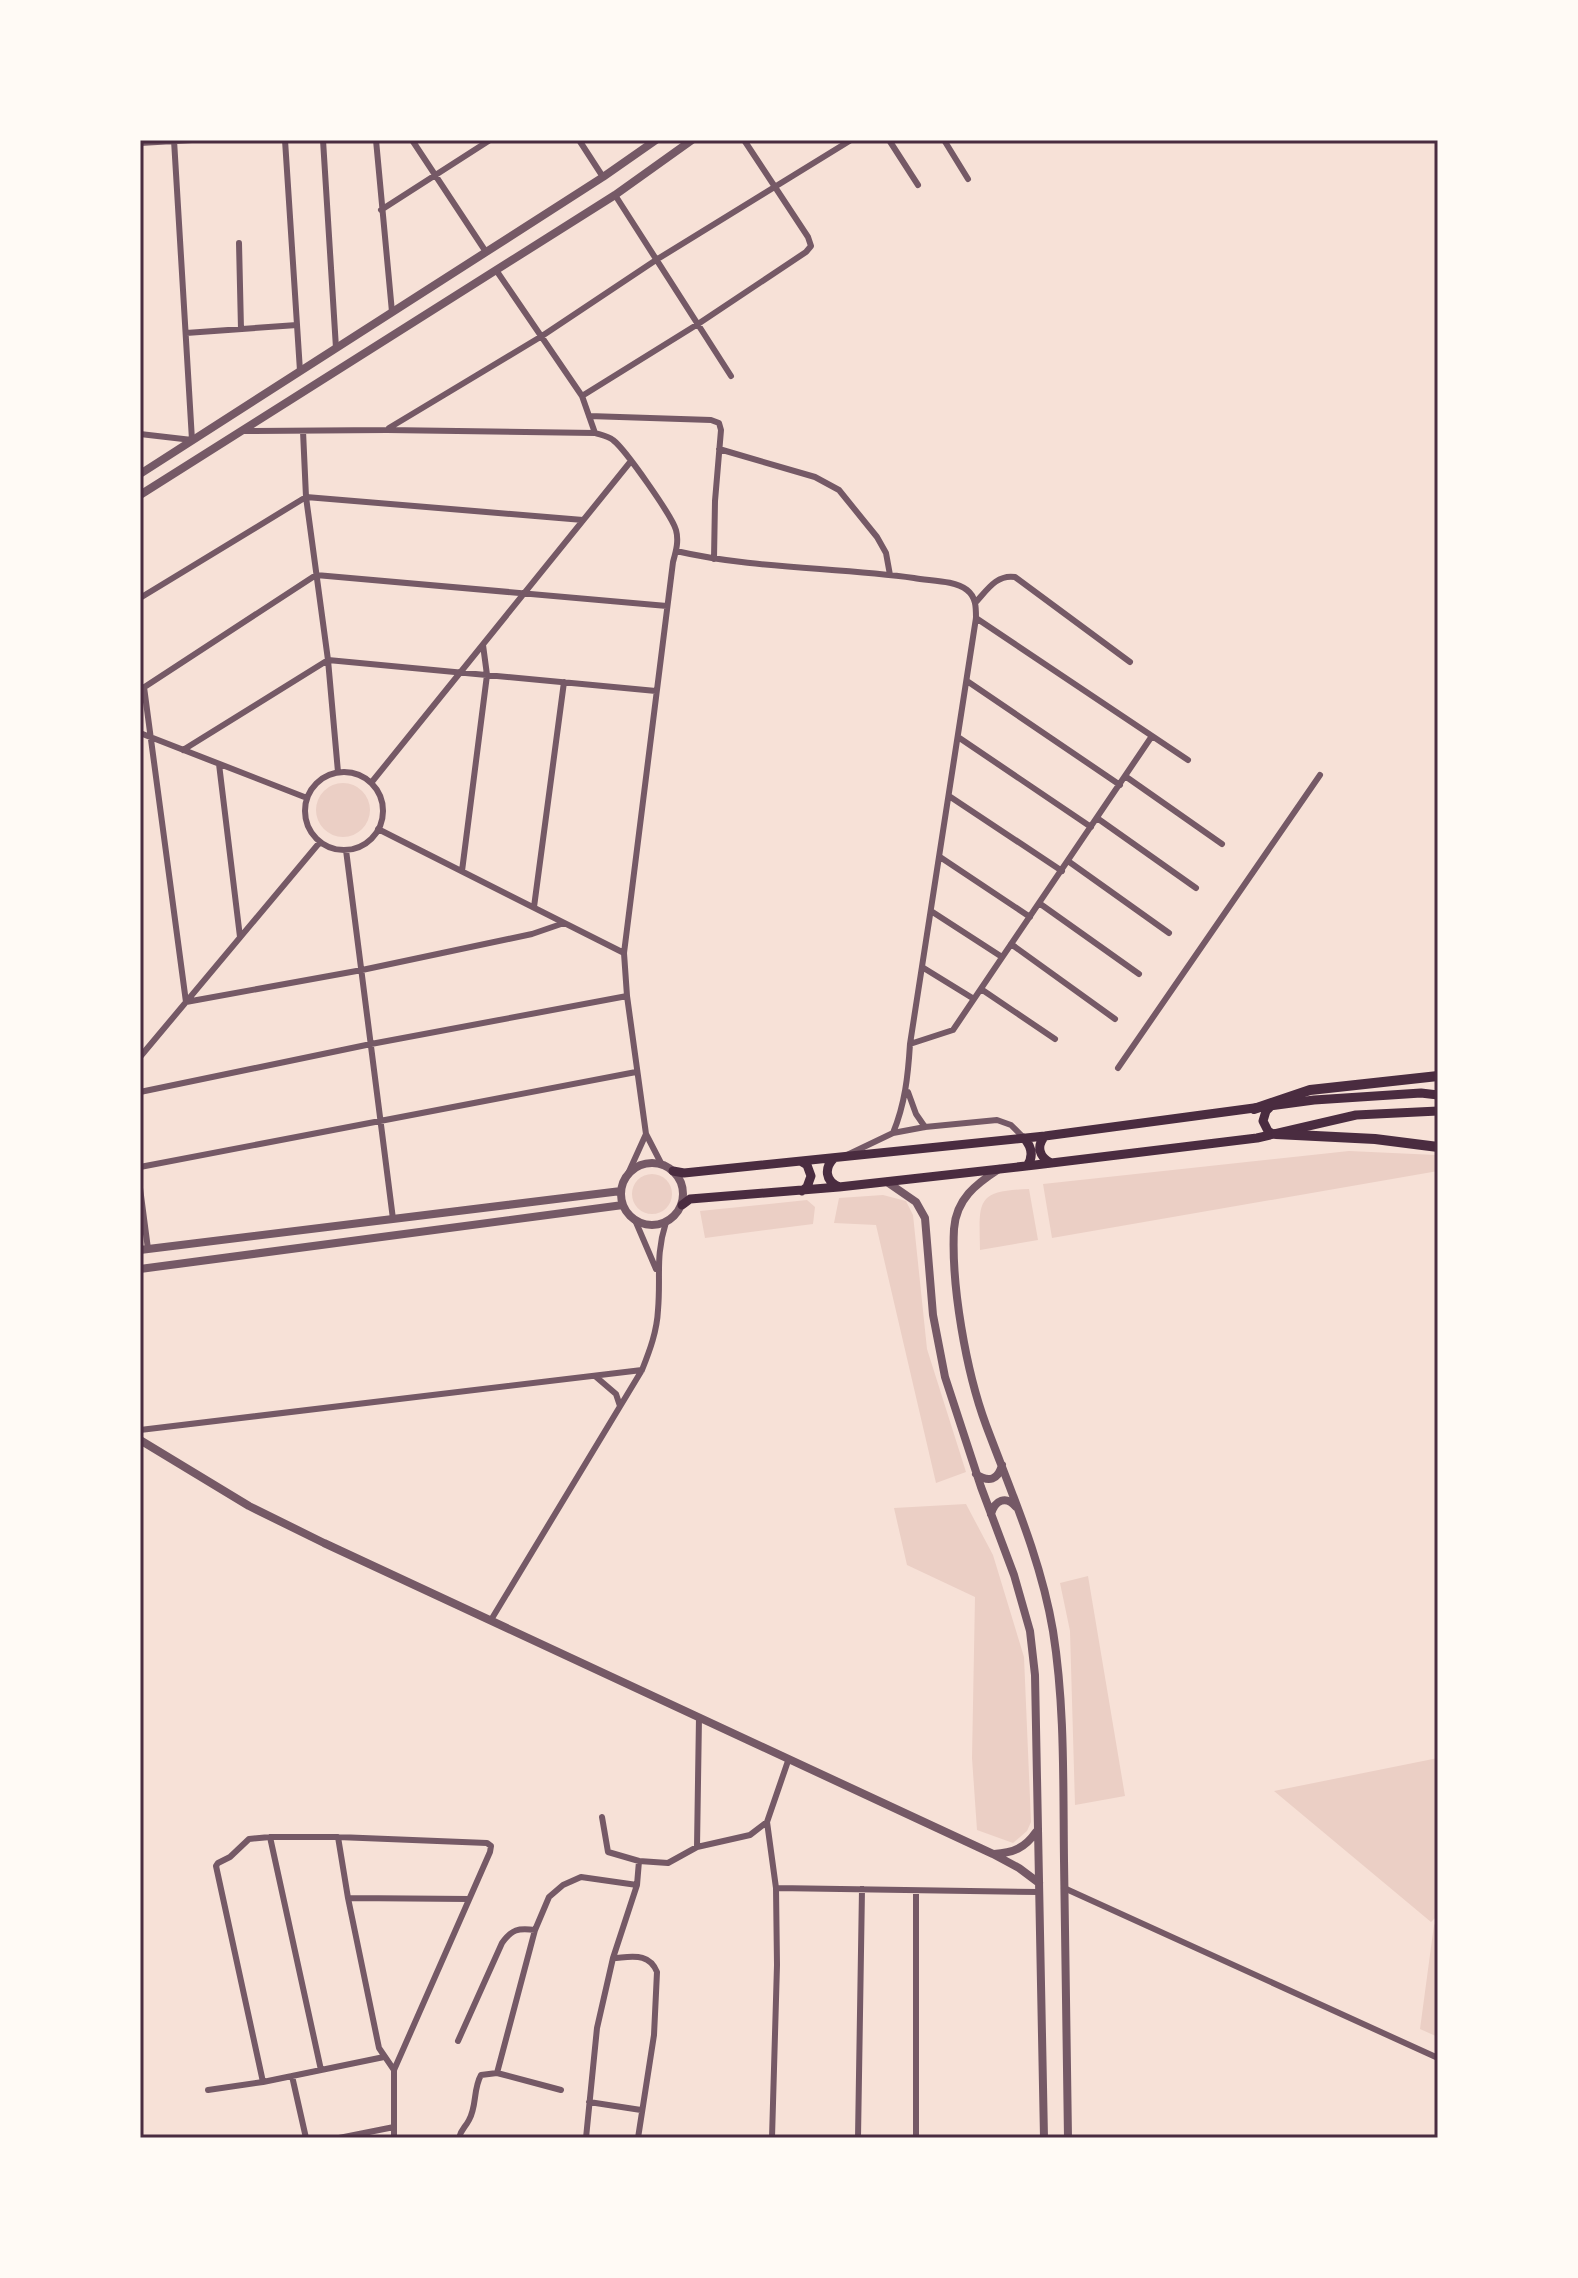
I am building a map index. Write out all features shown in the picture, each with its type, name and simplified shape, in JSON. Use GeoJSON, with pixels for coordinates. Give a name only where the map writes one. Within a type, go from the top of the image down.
{"type":"FeatureCollection","features":[{"type":"Feature","properties":{"kind":"highway"},"geometry":{"type":"LineString","coordinates":[[1254,1109],[1310,1090],[1438,1076]]}},
{"type":"Feature","properties":{"kind":"highway"},"geometry":{"type":"LineString","coordinates":[[1275,1134],[1375,1139],[1438,1147]]}},
{"type":"Feature","properties":{"kind":"main road"},"geometry":{"type":"LineString","coordinates":[[673,1171],[684,1173],[802,1162],[1045,1136],[1314,1100],[1421,1093],[1438,1095]]}},
{"type":"Feature","properties":{"kind":"main road"},"geometry":{"type":"LineString","coordinates":[[1270,1107],[1263,1121],[1268,1131],[1275,1134]]}},
{"type":"Feature","properties":{"kind":"main road"},"geometry":{"type":"LineString","coordinates":[[682,1205],[690,1199],[887,1182],[1257,1138],[1356,1115],[1438,1111]]}},
{"type":"Feature","properties":{"kind":"main road"},"geometry":{"type":"LineString","coordinates":[[1045,1136],[1040,1151],[1051,1163]]}},
{"type":"Feature","properties":{"kind":"main road"},"geometry":{"type":"LineString","coordinates":[[1024,1138],[1032,1150],[1027,1166]]}},
{"type":"Feature","properties":{"kind":"main road"},"geometry":{"type":"LineString","coordinates":[[839,1157],[829,1162],[827,1174],[829,1180],[839,1187]]}},
{"type":"Feature","properties":{"kind":"main road"},"geometry":{"type":"LineString","coordinates":[[802,1162],[807,1165],[811,1176],[802,1191]]}},
{"type":"Feature","properties":{"kind":"street"},"geometry":{"type":"LineString","coordinates":[[174,140],[192,440]]}},
{"type":"Feature","properties":{"kind":"street"},"geometry":{"type":"LineString","coordinates":[[140,143],[192,140]]}},
{"type":"Feature","properties":{"kind":"street"},"geometry":{"type":"LineString","coordinates":[[285,140],[300,371]]}},
{"type":"Feature","properties":{"kind":"street"},"geometry":{"type":"LineString","coordinates":[[323,140],[336,348]]}},
{"type":"Feature","properties":{"kind":"street"},"geometry":{"type":"LineString","coordinates":[[376,140],[392,312]]}},
{"type":"Feature","properties":{"kind":"street"},"geometry":{"type":"LineString","coordinates":[[412,140],[486,252]]}},
{"type":"Feature","properties":{"kind":"street"},"geometry":{"type":"LineString","coordinates":[[381,210],[490,140]]}},
{"type":"Feature","properties":{"kind":"street"},"geometry":{"type":"LineString","coordinates":[[579,140],[603,177]]}},
{"type":"Feature","properties":{"kind":"street"},"geometry":{"type":"LineString","coordinates":[[140,474],[656,140]]}},
{"type":"Feature","properties":{"kind":"street"},"geometry":{"type":"LineString","coordinates":[[140,495],[615,195],[692,140]]}},
{"type":"Feature","properties":{"kind":"street"},"geometry":{"type":"LineString","coordinates":[[582,396],[698,324],[811,246],[744,140]]}},
{"type":"Feature","properties":{"kind":"street"},"geometry":{"type":"LineString","coordinates":[[387,430],[542,336],[656,260],[851,140]]}},
{"type":"Feature","properties":{"kind":"street"},"geometry":{"type":"LineString","coordinates":[[889,140],[918,185]]}},
{"type":"Feature","properties":{"kind":"street"},"geometry":{"type":"LineString","coordinates":[[944,140],[968,179]]}},
{"type":"Feature","properties":{"kind":"street"},"geometry":{"type":"LineString","coordinates":[[615,195],[731,376]]}},
{"type":"Feature","properties":{"kind":"street"},"geometry":{"type":"LineString","coordinates":[[239,243],[241,329]]}},
{"type":"Feature","properties":{"kind":"street"},"geometry":{"type":"LineString","coordinates":[[496,270],[582,396],[595,433]]}},
{"type":"Feature","properties":{"kind":"street"},"geometry":{"type":"LineString","coordinates":[[186,333],[297,325]]}},
{"type":"Feature","properties":{"kind":"street"},"geometry":{"type":"LineString","coordinates":[[589,416],[711,420],[719,423],[714,559]]}},
{"type":"Feature","properties":{"kind":"street"},"geometry":{"type":"LineString","coordinates":[[241,431],[595,433],[614,440],[666,511],[678,538],[624,953],[636,1072],[646,1134],[662,1165]]}},
{"type":"Feature","properties":{"kind":"street"},"geometry":{"type":"LineString","coordinates":[[303,431],[306,497],[328,660],[338,772]]}},
{"type":"Feature","properties":{"kind":"street"},"geometry":{"type":"LineString","coordinates":[[140,434],[192,440]]}},
{"type":"Feature","properties":{"kind":"street"},"geometry":{"type":"LineString","coordinates":[[719,449],[815,477],[839,490],[877,537],[886,553],[890,575]]}},
{"type":"Feature","properties":{"kind":"street"},"geometry":{"type":"LineString","coordinates":[[371,783],[631,461]]}},
{"type":"Feature","properties":{"kind":"street"},"geometry":{"type":"LineString","coordinates":[[140,598],[306,497],[583,520]]}},
{"type":"Feature","properties":{"kind":"street"},"geometry":{"type":"LineString","coordinates":[[676,551],[714,559],[955,584],[968,591],[976,602],[967,681],[910,1044],[907,1084],[893,1133]]}},
{"type":"Feature","properties":{"kind":"street"},"geometry":{"type":"LineString","coordinates":[[186,1002],[142,688],[316,575],[667,606]]}},
{"type":"Feature","properties":{"kind":"street"},"geometry":{"type":"LineString","coordinates":[[976,602],[1000,579],[1015,577],[1130,662]]}},
{"type":"Feature","properties":{"kind":"street"},"geometry":{"type":"LineString","coordinates":[[976,618],[1188,760]]}},
{"type":"Feature","properties":{"kind":"street"},"geometry":{"type":"LineString","coordinates":[[462,871],[487,675],[483,645]]}},
{"type":"Feature","properties":{"kind":"street"},"geometry":{"type":"LineString","coordinates":[[183,750],[328,660],[656,691]]}},
{"type":"Feature","properties":{"kind":"street"},"geometry":{"type":"LineString","coordinates":[[967,681],[1120,785]]}},
{"type":"Feature","properties":{"kind":"street"},"geometry":{"type":"LineString","coordinates":[[534,907],[564,682]]}},
{"type":"Feature","properties":{"kind":"street"},"geometry":{"type":"LineString","coordinates":[[140,733],[307,798]]}},
{"type":"Feature","properties":{"kind":"street"},"geometry":{"type":"LineString","coordinates":[[910,1044],[953,1030],[1152,736]]}},
{"type":"Feature","properties":{"kind":"street"},"geometry":{"type":"LineString","coordinates":[[958,737],[1091,827]]}},
{"type":"Feature","properties":{"kind":"street"},"geometry":{"type":"LineString","coordinates":[[219,764],[240,937]]}},
{"type":"Feature","properties":{"kind":"street"},"geometry":{"type":"LineString","coordinates":[[338,772],[361,776],[371,783],[382,805],[382,818],[370,840],[346,850],[320,842],[306,822],[307,798],[314,786],[338,772]]}},
{"type":"Feature","properties":{"kind":"street"},"geometry":{"type":"LineString","coordinates":[[1118,1068],[1320,775]]}},
{"type":"Feature","properties":{"kind":"street"},"geometry":{"type":"LineString","coordinates":[[1125,776],[1222,844]]}},
{"type":"Feature","properties":{"kind":"street"},"geometry":{"type":"LineString","coordinates":[[949,796],[1062,871]]}},
{"type":"Feature","properties":{"kind":"street"},"geometry":{"type":"LineString","coordinates":[[1097,818],[1196,888]]}},
{"type":"Feature","properties":{"kind":"street"},"geometry":{"type":"LineString","coordinates":[[378,829],[624,953]]}},
{"type":"Feature","properties":{"kind":"street"},"geometry":{"type":"LineString","coordinates":[[140,1057],[320,842]]}},
{"type":"Feature","properties":{"kind":"street"},"geometry":{"type":"LineString","coordinates":[[346,850],[393,1219]]}},
{"type":"Feature","properties":{"kind":"street"},"geometry":{"type":"LineString","coordinates":[[940,857],[1030,917]]}},
{"type":"Feature","properties":{"kind":"street"},"geometry":{"type":"LineString","coordinates":[[1068,861],[1169,933]]}},
{"type":"Feature","properties":{"kind":"street"},"geometry":{"type":"LineString","coordinates":[[1039,903],[1139,974]]}},
{"type":"Feature","properties":{"kind":"street"},"geometry":{"type":"LineString","coordinates":[[931,911],[1002,957]]}},
{"type":"Feature","properties":{"kind":"street"},"geometry":{"type":"LineString","coordinates":[[186,1002],[362,970],[532,934],[564,923]]}},
{"type":"Feature","properties":{"kind":"street"},"geometry":{"type":"LineString","coordinates":[[1011,944],[1115,1019]]}},
{"type":"Feature","properties":{"kind":"street"},"geometry":{"type":"LineString","coordinates":[[922,967],[974,999]]}},
{"type":"Feature","properties":{"kind":"street"},"geometry":{"type":"LineString","coordinates":[[981,989],[1055,1039]]}},
{"type":"Feature","properties":{"kind":"street"},"geometry":{"type":"LineString","coordinates":[[140,1092],[371,1044],[627,996]]}},
{"type":"Feature","properties":{"kind":"street"},"geometry":{"type":"LineString","coordinates":[[140,1167],[636,1072]]}},
{"type":"Feature","properties":{"kind":"street"},"geometry":{"type":"LineString","coordinates":[[907,1084],[913,1107],[925,1127]]}},
{"type":"Feature","properties":{"kind":"street"},"geometry":{"type":"LineString","coordinates":[[839,1157],[893,1133],[925,1127],[997,1120],[1011,1125],[1024,1138]]}},
{"type":"Feature","properties":{"kind":"street"},"geometry":{"type":"LineString","coordinates":[[627,1176],[642,1164],[662,1165],[673,1171],[682,1186],[682,1205],[678,1212],[666,1222],[645,1225],[627,1214],[623,1205],[621,1191],[627,1176],[646,1134]]}},
{"type":"Feature","properties":{"kind":"street"},"geometry":{"type":"LineString","coordinates":[[999,1169],[970,1191],[957,1214],[954,1228],[955,1269],[970,1373],[1043,1586],[1059,1682],[1068,2138]]}},
{"type":"Feature","properties":{"kind":"street"},"geometry":{"type":"LineString","coordinates":[[887,1182],[916,1202],[925,1218],[937,1340],[945,1377],[1014,1575],[1030,1631],[1035,1675],[1044,2138]]}},
{"type":"Feature","properties":{"kind":"street"},"geometry":{"type":"LineString","coordinates":[[140,1188],[144,1250],[621,1191]]}},
{"type":"Feature","properties":{"kind":"street"},"geometry":{"type":"LineString","coordinates":[[140,1269],[623,1205]]}},
{"type":"Feature","properties":{"kind":"street"},"geometry":{"type":"LineString","coordinates":[[635,1220],[658,1276]]}},
{"type":"Feature","properties":{"kind":"street"},"geometry":{"type":"LineString","coordinates":[[491,1620],[642,1370],[654,1340],[661,1240],[666,1222]]}},
{"type":"Feature","properties":{"kind":"street"},"geometry":{"type":"LineString","coordinates":[[140,1430],[642,1370]]}},
{"type":"Feature","properties":{"kind":"street"},"geometry":{"type":"LineString","coordinates":[[595,1376],[616,1394],[620,1406]]}},
{"type":"Feature","properties":{"kind":"street"},"geometry":{"type":"LineString","coordinates":[[140,1440],[249,1506],[788,1761],[993,1854],[1019,1868],[1039,1888]]}},
{"type":"Feature","properties":{"kind":"street"},"geometry":{"type":"LineString","coordinates":[[976,1473],[987,1480],[992,1479],[998,1475],[1002,1465]]}},
{"type":"Feature","properties":{"kind":"street"},"geometry":{"type":"LineString","coordinates":[[991,1514],[995,1504],[1002,1500],[1013,1504],[1019,1511]]}},
{"type":"Feature","properties":{"kind":"street"},"geometry":{"type":"LineString","coordinates":[[697,1847],[699,1717]]}},
{"type":"Feature","properties":{"kind":"street"},"geometry":{"type":"LineString","coordinates":[[772,2138],[776,1888],[767,1822],[788,1761]]}},
{"type":"Feature","properties":{"kind":"street"},"geometry":{"type":"LineString","coordinates":[[602,1817],[608,1852],[639,1861],[668,1863],[697,1847],[750,1835],[767,1822]]}},
{"type":"Feature","properties":{"kind":"street"},"geometry":{"type":"LineString","coordinates":[[993,1854],[1018,1850],[1029,1842],[1037,1830]]}},
{"type":"Feature","properties":{"kind":"street"},"geometry":{"type":"LineString","coordinates":[[270,1837],[321,2070]]}},
{"type":"Feature","properties":{"kind":"street"},"geometry":{"type":"LineString","coordinates":[[263,2082],[216,1866],[218,1863],[230,1857],[249,1839],[270,1837],[487,1843],[491,1846],[490,1852],[394,2070],[394,2138]]}},
{"type":"Feature","properties":{"kind":"street"},"geometry":{"type":"LineString","coordinates":[[338,1837],[379,2048],[394,2070]]}},
{"type":"Feature","properties":{"kind":"street"},"geometry":{"type":"LineString","coordinates":[[586,2138],[597,2028],[613,1958],[637,1885],[639,1861]]}},
{"type":"Feature","properties":{"kind":"street"},"geometry":{"type":"LineString","coordinates":[[497,2073],[535,1930],[549,1897],[563,1885],[581,1877],[637,1885]]}},
{"type":"Feature","properties":{"kind":"street"},"geometry":{"type":"LineString","coordinates":[[776,1888],[916,1891],[1039,1888]]}},
{"type":"Feature","properties":{"kind":"street"},"geometry":{"type":"LineString","coordinates":[[1064,1888],[1438,2058]]}},
{"type":"Feature","properties":{"kind":"street"},"geometry":{"type":"LineString","coordinates":[[858,2138],[862,1889]]}},
{"type":"Feature","properties":{"kind":"street"},"geometry":{"type":"LineString","coordinates":[[916,1891],[916,2138]]}},
{"type":"Feature","properties":{"kind":"street"},"geometry":{"type":"LineString","coordinates":[[348,1898],[469,1899]]}},
{"type":"Feature","properties":{"kind":"street"},"geometry":{"type":"LineString","coordinates":[[458,2041],[502,1943],[509,1933],[520,1928],[535,1930]]}},
{"type":"Feature","properties":{"kind":"street"},"geometry":{"type":"LineString","coordinates":[[613,1958],[642,1956],[653,1963],[657,1972],[654,2035],[638,2138]]}},
{"type":"Feature","properties":{"kind":"street"},"geometry":{"type":"LineString","coordinates":[[208,2090],[384,2057]]}},
{"type":"Feature","properties":{"kind":"street"},"geometry":{"type":"LineString","coordinates":[[459,2138],[461,2129],[469,2120],[475,2085],[481,2075],[497,2073],[561,2090]]}},
{"type":"Feature","properties":{"kind":"street"},"geometry":{"type":"LineString","coordinates":[[292,2076],[306,2138]]}},
{"type":"Feature","properties":{"kind":"street"},"geometry":{"type":"LineString","coordinates":[[589,2102],[641,2110]]}},
{"type":"Feature","properties":{"kind":"street"},"geometry":{"type":"LineString","coordinates":[[339,2138],[394,2127]]}},
{"type":"Feature","properties":{"kind":"shaded area"},"geometry":{"type":"Polygon","coordinates":[[[343,783],[362,791],[370,810],[362,829],[343,837],[324,829],[316,810],[324,791],[343,783]]]}},
{"type":"Feature","properties":{"kind":"shaded area"},"geometry":{"type":"Polygon","coordinates":[[[1349,1151],[1436,1155],[1438,1171],[1052,1238],[1043,1184],[1349,1151]]]}},
{"type":"Feature","properties":{"kind":"shaded area"},"geometry":{"type":"Polygon","coordinates":[[[652,1174],[666,1180],[672,1194],[666,1208],[652,1214],[638,1208],[632,1194],[638,1180],[652,1174]]]}},
{"type":"Feature","properties":{"kind":"shaded area"},"geometry":{"type":"Polygon","coordinates":[[[1029,1189],[1038,1240],[980,1250],[980,1220],[984,1202],[999,1192],[1029,1189]]]}},
{"type":"Feature","properties":{"kind":"shaded area"},"geometry":{"type":"Polygon","coordinates":[[[883,1195],[906,1201],[913,1215],[927,1349],[966,1472],[936,1483],[876,1225],[834,1223],[839,1198],[883,1195]]]}},
{"type":"Feature","properties":{"kind":"shaded area"},"geometry":{"type":"Polygon","coordinates":[[[807,1200],[815,1207],[813,1224],[705,1238],[700,1211],[807,1200]]]}},
{"type":"Feature","properties":{"kind":"shaded area"},"geometry":{"type":"Polygon","coordinates":[[[966,1504],[993,1555],[1024,1657],[1031,1822],[1027,1831],[1013,1843],[977,1830],[972,1758],[975,1597],[907,1565],[894,1508],[966,1504]]]}},
{"type":"Feature","properties":{"kind":"shaded area"},"geometry":{"type":"Polygon","coordinates":[[[1088,1576],[1125,1796],[1075,1805],[1070,1631],[1060,1583],[1088,1576]]]}},
{"type":"Feature","properties":{"kind":"shaded area"},"geometry":{"type":"Polygon","coordinates":[[[1438,1758],[1438,1915],[1431,1922],[1274,1791],[1438,1758]]]}},
{"type":"Feature","properties":{"kind":"shaded area"},"geometry":{"type":"Polygon","coordinates":[[[1438,1921],[1438,2037],[1420,2029],[1434,1925],[1438,1921]]]}}]}
